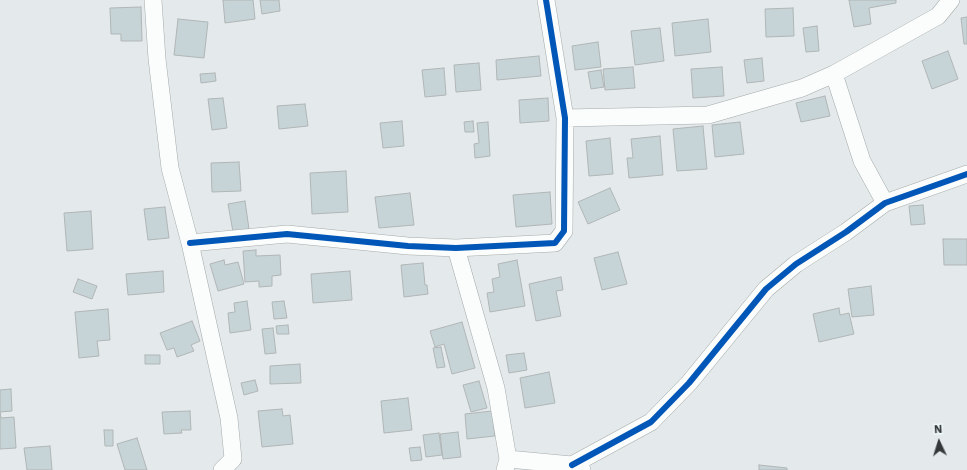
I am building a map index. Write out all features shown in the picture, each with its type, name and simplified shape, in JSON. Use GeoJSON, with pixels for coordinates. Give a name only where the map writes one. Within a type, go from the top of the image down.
{"type":"FeatureCollection","features":[{"type":"Feature","properties":{"kind":"street"},"geometry":{"type":"LineString","coordinates":[[153,0],[157,59],[170,168],[190,243],[229,418],[232,458],[222,470]]}},
{"type":"Feature","properties":{"kind":"street"},"geometry":{"type":"LineString","coordinates":[[190,243],[287,234],[408,246],[456,248],[554,243],[564,231],[565,118],[546,0]]}},
{"type":"Feature","properties":{"kind":"street"},"geometry":{"type":"LineString","coordinates":[[565,118],[708,115],[802,88],[834,74],[938,16],[951,0]]}},
{"type":"Feature","properties":{"kind":"street"},"geometry":{"type":"LineString","coordinates":[[834,74],[862,161],[885,203]]}},
{"type":"Feature","properties":{"kind":"street"},"geometry":{"type":"LineString","coordinates":[[456,248],[496,388],[506,464],[578,467],[651,422],[689,383],[766,289],[796,264],[846,232],[885,203],[967,174]]}},
{"type":"Feature","properties":{"kind":"building"},"geometry":{"type":"Polygon","coordinates":[[[223,0],[253,0],[255,19],[225,23],[223,0]]]}},
{"type":"Feature","properties":{"kind":"building"},"geometry":{"type":"Polygon","coordinates":[[[260,0],[279,0],[280,11],[262,14],[260,0]]]}},
{"type":"Feature","properties":{"kind":"building"},"geometry":{"type":"Polygon","coordinates":[[[849,0],[896,0],[896,3],[869,8],[871,24],[854,27],[849,0]]]}},
{"type":"Feature","properties":{"kind":"building"},"geometry":{"type":"Polygon","coordinates":[[[141,7],[142,41],[121,41],[121,34],[111,34],[110,8],[141,7]]]}},
{"type":"Feature","properties":{"kind":"building"},"geometry":{"type":"Polygon","coordinates":[[[793,8],[794,36],[766,37],[765,9],[793,8]]]}},
{"type":"Feature","properties":{"kind":"building"},"geometry":{"type":"Polygon","coordinates":[[[967,17],[967,44],[964,44],[961,18],[967,17]]]}},
{"type":"Feature","properties":{"kind":"building"},"geometry":{"type":"Polygon","coordinates":[[[178,19],[208,22],[204,58],[174,55],[178,19]]]}},
{"type":"Feature","properties":{"kind":"building"},"geometry":{"type":"Polygon","coordinates":[[[708,19],[711,52],[675,56],[672,23],[708,19]]]}},
{"type":"Feature","properties":{"kind":"building"},"geometry":{"type":"Polygon","coordinates":[[[817,26],[819,51],[806,52],[803,28],[817,26]]]}},
{"type":"Feature","properties":{"kind":"building"},"geometry":{"type":"Polygon","coordinates":[[[660,28],[664,61],[635,65],[631,31],[660,28]]]}},
{"type":"Feature","properties":{"kind":"building"},"geometry":{"type":"Polygon","coordinates":[[[598,42],[601,67],[575,70],[572,46],[598,42]]]}},
{"type":"Feature","properties":{"kind":"building"},"geometry":{"type":"Polygon","coordinates":[[[948,51],[958,79],[932,89],[922,61],[948,51]]]}},
{"type":"Feature","properties":{"kind":"building"},"geometry":{"type":"Polygon","coordinates":[[[539,56],[541,76],[497,80],[496,60],[539,56]]]}},
{"type":"Feature","properties":{"kind":"building"},"geometry":{"type":"Polygon","coordinates":[[[762,58],[764,81],[747,83],[744,60],[762,58]]]}},
{"type":"Feature","properties":{"kind":"building"},"geometry":{"type":"Polygon","coordinates":[[[479,63],[481,90],[456,92],[454,65],[479,63]]]}},
{"type":"Feature","properties":{"kind":"building"},"geometry":{"type":"Polygon","coordinates":[[[633,67],[635,88],[605,90],[603,69],[633,67]]]}},
{"type":"Feature","properties":{"kind":"building"},"geometry":{"type":"Polygon","coordinates":[[[722,67],[724,96],[693,98],[691,69],[722,67]]]}},
{"type":"Feature","properties":{"kind":"building"},"geometry":{"type":"Polygon","coordinates":[[[444,68],[446,95],[425,97],[422,70],[444,68]]]}},
{"type":"Feature","properties":{"kind":"building"},"geometry":{"type":"Polygon","coordinates":[[[601,70],[604,87],[591,89],[588,72],[601,70]]]}},
{"type":"Feature","properties":{"kind":"building"},"geometry":{"type":"Polygon","coordinates":[[[215,73],[216,81],[201,83],[200,74],[215,73]]]}},
{"type":"Feature","properties":{"kind":"building"},"geometry":{"type":"Polygon","coordinates":[[[825,96],[830,116],[801,122],[796,103],[825,96]]]}},
{"type":"Feature","properties":{"kind":"building"},"geometry":{"type":"Polygon","coordinates":[[[223,98],[227,128],[212,130],[208,99],[223,98]]]}},
{"type":"Feature","properties":{"kind":"building"},"geometry":{"type":"Polygon","coordinates":[[[548,98],[549,121],[520,123],[519,100],[548,98]]]}},
{"type":"Feature","properties":{"kind":"building"},"geometry":{"type":"Polygon","coordinates":[[[305,104],[308,126],[279,129],[277,106],[305,104]]]}},
{"type":"Feature","properties":{"kind":"building"},"geometry":{"type":"Polygon","coordinates":[[[402,121],[404,146],[383,148],[380,123],[402,121]]]}},
{"type":"Feature","properties":{"kind":"building"},"geometry":{"type":"Polygon","coordinates":[[[473,121],[474,132],[465,132],[464,122],[473,121]]]}},
{"type":"Feature","properties":{"kind":"building"},"geometry":{"type":"Polygon","coordinates":[[[488,122],[490,156],[475,158],[474,144],[479,143],[477,123],[488,122]]]}},
{"type":"Feature","properties":{"kind":"building"},"geometry":{"type":"Polygon","coordinates":[[[740,122],[744,154],[715,157],[712,125],[740,122]]]}},
{"type":"Feature","properties":{"kind":"building"},"geometry":{"type":"Polygon","coordinates":[[[703,126],[707,169],[677,171],[673,129],[703,126]]]}},
{"type":"Feature","properties":{"kind":"building"},"geometry":{"type":"Polygon","coordinates":[[[660,136],[663,175],[629,178],[627,158],[633,158],[631,139],[660,136]]]}},
{"type":"Feature","properties":{"kind":"building"},"geometry":{"type":"Polygon","coordinates":[[[610,138],[613,174],[589,176],[586,141],[610,138]]]}},
{"type":"Feature","properties":{"kind":"building"},"geometry":{"type":"Polygon","coordinates":[[[239,162],[241,191],[212,192],[211,163],[239,162]]]}},
{"type":"Feature","properties":{"kind":"building"},"geometry":{"type":"Polygon","coordinates":[[[346,171],[348,212],[312,214],[310,173],[346,171]]]}},
{"type":"Feature","properties":{"kind":"building"},"geometry":{"type":"Polygon","coordinates":[[[610,188],[620,210],[588,224],[578,202],[610,188]]]}},
{"type":"Feature","properties":{"kind":"building"},"geometry":{"type":"Polygon","coordinates":[[[550,192],[552,224],[516,227],[513,195],[550,192]]]}},
{"type":"Feature","properties":{"kind":"building"},"geometry":{"type":"Polygon","coordinates":[[[410,193],[414,225],[379,228],[375,197],[410,193]]]}},
{"type":"Feature","properties":{"kind":"building"},"geometry":{"type":"Polygon","coordinates":[[[245,201],[249,229],[233,232],[228,204],[245,201]]]}},
{"type":"Feature","properties":{"kind":"building"},"geometry":{"type":"Polygon","coordinates":[[[923,205],[925,224],[911,225],[909,206],[923,205]]]}},
{"type":"Feature","properties":{"kind":"building"},"geometry":{"type":"Polygon","coordinates":[[[165,207],[169,238],[148,240],[144,209],[165,207]]]}},
{"type":"Feature","properties":{"kind":"building"},"geometry":{"type":"Polygon","coordinates":[[[91,211],[93,249],[67,251],[64,213],[91,211]]]}},
{"type":"Feature","properties":{"kind":"building"},"geometry":{"type":"Polygon","coordinates":[[[943,239],[967,239],[967,265],[944,265],[943,239]]]}},
{"type":"Feature","properties":{"kind":"building"},"geometry":{"type":"Polygon","coordinates":[[[256,250],[256,256],[280,255],[281,275],[272,276],[272,286],[259,287],[259,281],[245,282],[243,251],[256,250]]]}},
{"type":"Feature","properties":{"kind":"building"},"geometry":{"type":"Polygon","coordinates":[[[618,252],[627,284],[602,290],[594,258],[618,252]]]}},
{"type":"Feature","properties":{"kind":"building"},"geometry":{"type":"Polygon","coordinates":[[[224,260],[225,265],[238,262],[244,284],[218,291],[210,264],[224,260]]]}},
{"type":"Feature","properties":{"kind":"building"},"geometry":{"type":"Polygon","coordinates":[[[517,260],[525,306],[490,312],[487,293],[494,292],[492,279],[500,277],[498,264],[517,260]]]}},
{"type":"Feature","properties":{"kind":"building"},"geometry":{"type":"Polygon","coordinates":[[[423,263],[425,285],[427,285],[428,294],[404,297],[401,265],[423,263]]]}},
{"type":"Feature","properties":{"kind":"building"},"geometry":{"type":"Polygon","coordinates":[[[163,271],[164,292],[128,295],[126,274],[163,271]]]}},
{"type":"Feature","properties":{"kind":"building"},"geometry":{"type":"Polygon","coordinates":[[[350,271],[352,300],[313,303],[311,274],[350,271]]]}},
{"type":"Feature","properties":{"kind":"building"},"geometry":{"type":"Polygon","coordinates":[[[561,277],[563,290],[556,291],[561,316],[536,321],[529,284],[561,277]]]}},
{"type":"Feature","properties":{"kind":"building"},"geometry":{"type":"Polygon","coordinates":[[[78,279],[97,286],[92,299],[73,292],[78,279]]]}},
{"type":"Feature","properties":{"kind":"building"},"geometry":{"type":"Polygon","coordinates":[[[871,286],[874,315],[852,317],[848,289],[871,286]]]}},
{"type":"Feature","properties":{"kind":"building"},"geometry":{"type":"Polygon","coordinates":[[[247,301],[251,330],[230,333],[228,313],[235,312],[234,303],[247,301]]]}},
{"type":"Feature","properties":{"kind":"building"},"geometry":{"type":"Polygon","coordinates":[[[284,301],[287,318],[274,319],[272,302],[284,301]]]}},
{"type":"Feature","properties":{"kind":"building"},"geometry":{"type":"Polygon","coordinates":[[[839,308],[840,315],[849,313],[854,334],[819,342],[813,314],[839,308]]]}},
{"type":"Feature","properties":{"kind":"building"},"geometry":{"type":"Polygon","coordinates":[[[108,309],[110,340],[97,341],[99,356],[79,358],[75,312],[108,309]]]}},
{"type":"Feature","properties":{"kind":"building"},"geometry":{"type":"Polygon","coordinates":[[[192,321],[200,341],[191,345],[194,351],[177,357],[174,348],[167,350],[160,333],[192,321]]]}},
{"type":"Feature","properties":{"kind":"building"},"geometry":{"type":"Polygon","coordinates":[[[462,322],[475,368],[452,374],[444,344],[435,347],[430,331],[462,322]]]}},
{"type":"Feature","properties":{"kind":"building"},"geometry":{"type":"Polygon","coordinates":[[[288,325],[289,334],[277,334],[276,326],[288,325]]]}},
{"type":"Feature","properties":{"kind":"building"},"geometry":{"type":"Polygon","coordinates":[[[273,328],[276,353],[265,354],[262,329],[273,328]]]}},
{"type":"Feature","properties":{"kind":"building"},"geometry":{"type":"Polygon","coordinates":[[[441,347],[445,367],[437,368],[433,348],[441,347]]]}},
{"type":"Feature","properties":{"kind":"building"},"geometry":{"type":"Polygon","coordinates":[[[524,353],[527,370],[509,373],[506,355],[524,353]]]}},
{"type":"Feature","properties":{"kind":"building"},"geometry":{"type":"Polygon","coordinates":[[[145,355],[160,355],[160,364],[145,364],[145,355]]]}},
{"type":"Feature","properties":{"kind":"building"},"geometry":{"type":"Polygon","coordinates":[[[300,364],[301,383],[270,384],[270,366],[300,364]]]}},
{"type":"Feature","properties":{"kind":"building"},"geometry":{"type":"Polygon","coordinates":[[[549,372],[555,403],[525,408],[520,378],[549,372]]]}},
{"type":"Feature","properties":{"kind":"building"},"geometry":{"type":"Polygon","coordinates":[[[255,380],[258,391],[244,395],[241,383],[255,380]]]}},
{"type":"Feature","properties":{"kind":"building"},"geometry":{"type":"Polygon","coordinates":[[[479,381],[487,408],[471,412],[463,385],[479,381]]]}},
{"type":"Feature","properties":{"kind":"building"},"geometry":{"type":"Polygon","coordinates":[[[11,389],[12,411],[0,412],[0,390],[11,389]]]}},
{"type":"Feature","properties":{"kind":"building"},"geometry":{"type":"Polygon","coordinates":[[[408,398],[412,430],[384,433],[381,401],[408,398]]]}},
{"type":"Feature","properties":{"kind":"building"},"geometry":{"type":"Polygon","coordinates":[[[282,409],[283,416],[290,415],[293,444],[262,447],[258,411],[282,409]]]}},
{"type":"Feature","properties":{"kind":"building"},"geometry":{"type":"Polygon","coordinates":[[[190,411],[191,430],[181,430],[182,433],[164,434],[162,412],[190,411]]]}},
{"type":"Feature","properties":{"kind":"building"},"geometry":{"type":"Polygon","coordinates":[[[492,411],[495,436],[467,439],[465,414],[492,411]]]}},
{"type":"Feature","properties":{"kind":"building"},"geometry":{"type":"Polygon","coordinates":[[[0,412],[1,418],[14,417],[16,448],[0,449],[0,412]]]}},
{"type":"Feature","properties":{"kind":"building"},"geometry":{"type":"Polygon","coordinates":[[[104,430],[113,430],[113,446],[105,446],[104,430]]]}},
{"type":"Feature","properties":{"kind":"building"},"geometry":{"type":"Polygon","coordinates":[[[458,432],[461,457],[443,459],[440,434],[458,432]]]}},
{"type":"Feature","properties":{"kind":"building"},"geometry":{"type":"Polygon","coordinates":[[[439,433],[442,455],[426,457],[423,435],[439,433]]]}},
{"type":"Feature","properties":{"kind":"building"},"geometry":{"type":"Polygon","coordinates":[[[137,438],[147,470],[125,470],[117,444],[137,438]]]}},
{"type":"Feature","properties":{"kind":"building"},"geometry":{"type":"Polygon","coordinates":[[[50,446],[52,470],[27,470],[24,448],[50,446]]]}},
{"type":"Feature","properties":{"kind":"building"},"geometry":{"type":"Polygon","coordinates":[[[420,447],[422,460],[411,461],[409,448],[420,447]]]}},
{"type":"Feature","properties":{"kind":"building"},"geometry":{"type":"Polygon","coordinates":[[[759,465],[787,468],[787,470],[759,470],[759,465]]]}},
{"type":"Feature","properties":{"kind":"cycle path"},"geometry":{"type":"LineString","coordinates":[[190,243],[287,234],[408,246],[456,248],[555,243],[564,231],[565,118],[546,0]]}},
{"type":"Feature","properties":{"kind":"cycle path"},"geometry":{"type":"LineString","coordinates":[[572,465],[651,422],[689,383],[766,289],[796,264],[846,232],[885,203],[967,174]]}}]}
